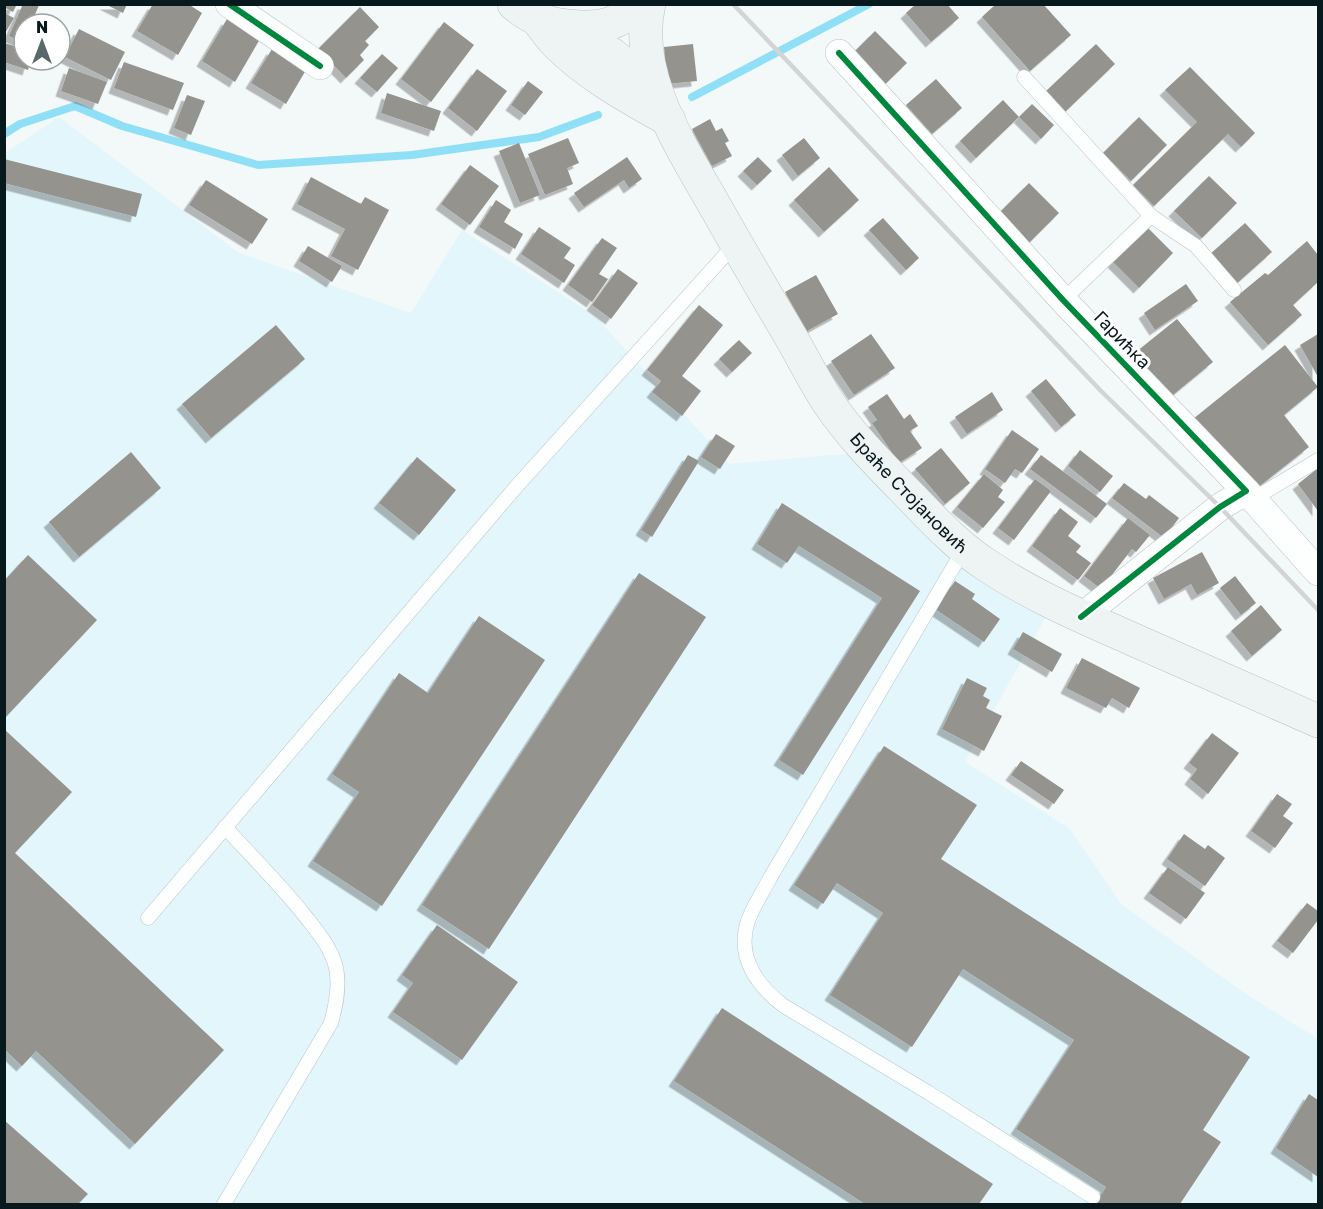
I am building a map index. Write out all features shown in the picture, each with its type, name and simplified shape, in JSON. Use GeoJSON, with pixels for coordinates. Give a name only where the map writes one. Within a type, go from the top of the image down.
{"type":"FeatureCollection","features":[{"type":"Feature","properties":{"kind":"main road"},"geometry":{"type":"LineString","coordinates":[[537,16],[594,27],[615,22],[639,4]]}},
{"type":"Feature","properties":{"kind":"main road","name":"Браће Стојановић"},"geometry":{"type":"LineString","coordinates":[[649,4],[646,36],[648,64],[663,108],[736,243],[829,403],[867,452],[964,549],[986,566],[1024,589],[1081,617],[1318,721]]}},
{"type":"Feature","properties":{"kind":"main road"},"geometry":{"type":"LineString","coordinates":[[537,16],[556,43],[577,62],[618,91],[663,108]]}},
{"type":"Feature","properties":{"kind":"street"},"geometry":{"type":"LineString","coordinates":[[229,4],[320,66]]}},
{"type":"Feature","properties":{"kind":"street","name":"Гарићка"},"geometry":{"type":"LineString","coordinates":[[839,53],[1063,300],[1250,495],[1318,572]]}},
{"type":"Feature","properties":{"kind":"street"},"geometry":{"type":"LineString","coordinates":[[1081,617],[1220,507],[1250,495]]}},
{"type":"Feature","properties":{"kind":"lane"},"geometry":{"type":"LineString","coordinates":[[1024,77],[1151,216],[1197,246],[1234,290]]}},
{"type":"Feature","properties":{"kind":"lane"},"geometry":{"type":"LineString","coordinates":[[1063,300],[1151,216]]}},
{"type":"Feature","properties":{"kind":"lane"},"geometry":{"type":"LineString","coordinates":[[148,918],[516,487],[736,243]]}},
{"type":"Feature","properties":{"kind":"lane"},"geometry":{"type":"LineString","coordinates":[[1250,495],[1318,460]]}},
{"type":"Feature","properties":{"kind":"lane"},"geometry":{"type":"LineString","coordinates":[[964,549],[748,918],[745,929],[745,953],[756,979],[779,1002],[939,1099],[1093,1197]]}},
{"type":"Feature","properties":{"kind":"lane"},"geometry":{"type":"LineString","coordinates":[[224,1204],[331,1023],[337,988],[335,965],[322,937],[291,898],[225,827]]}},
{"type":"Feature","properties":{"kind":"shaded area"},"geometry":{"type":"Polygon","coordinates":[[[59,117],[239,253],[411,313],[462,230],[595,316],[729,464],[867,452],[1054,602],[965,762],[1070,829],[1121,904],[1243,992],[1318,1039],[1318,1204],[5,1204],[5,153],[59,117]]]}},
{"type":"Feature","properties":{"kind":"building"},"geometry":{"type":"Polygon","coordinates":[[[4,4],[17,4],[13,12],[4,7],[4,4]]]}},
{"type":"Feature","properties":{"kind":"building"},"geometry":{"type":"Polygon","coordinates":[[[23,4],[39,5],[36,12],[20,12],[23,4]]]}},
{"type":"Feature","properties":{"kind":"building"},"geometry":{"type":"Polygon","coordinates":[[[105,4],[127,4],[123,13],[105,4]]]}},
{"type":"Feature","properties":{"kind":"building"},"geometry":{"type":"Polygon","coordinates":[[[153,4],[188,4],[202,13],[178,55],[137,31],[153,4]]]}},
{"type":"Feature","properties":{"kind":"building"},"geometry":{"type":"Polygon","coordinates":[[[916,4],[947,4],[959,18],[931,42],[906,13],[916,4]]]}},
{"type":"Feature","properties":{"kind":"building"},"geometry":{"type":"Polygon","coordinates":[[[996,4],[1043,4],[1071,35],[1030,71],[982,17],[996,4]]]}},
{"type":"Feature","properties":{"kind":"building"},"geometry":{"type":"Polygon","coordinates":[[[360,7],[379,27],[365,41],[369,45],[360,55],[364,60],[346,78],[318,49],[360,7]]]}},
{"type":"Feature","properties":{"kind":"building"},"geometry":{"type":"Polygon","coordinates":[[[4,13],[12,17],[12,21],[4,35],[4,13]]]}},
{"type":"Feature","properties":{"kind":"building"},"geometry":{"type":"Polygon","coordinates":[[[227,19],[260,39],[235,82],[202,61],[227,19]]]}},
{"type":"Feature","properties":{"kind":"building"},"geometry":{"type":"Polygon","coordinates":[[[444,22],[474,45],[431,102],[401,79],[444,22]]]}},
{"type":"Feature","properties":{"kind":"building"},"geometry":{"type":"Polygon","coordinates":[[[79,29],[125,52],[111,80],[72,60],[72,43],[79,29]]]}},
{"type":"Feature","properties":{"kind":"building"},"geometry":{"type":"Polygon","coordinates":[[[875,31],[907,63],[878,91],[847,59],[875,31]]]}},
{"type":"Feature","properties":{"kind":"building"},"geometry":{"type":"Polygon","coordinates":[[[4,43],[12,45],[12,65],[4,62],[4,43]]]}},
{"type":"Feature","properties":{"kind":"building"},"geometry":{"type":"Polygon","coordinates":[[[693,44],[697,81],[667,84],[664,47],[693,44]]]}},
{"type":"Feature","properties":{"kind":"building"},"geometry":{"type":"Polygon","coordinates":[[[1096,44],[1115,64],[1064,113],[1045,92],[1096,44]]]}},
{"type":"Feature","properties":{"kind":"building"},"geometry":{"type":"Polygon","coordinates":[[[272,49],[306,70],[286,104],[251,83],[272,49]]]}},
{"type":"Feature","properties":{"kind":"building"},"geometry":{"type":"Polygon","coordinates":[[[382,54],[398,68],[377,92],[360,78],[382,54]]]}},
{"type":"Feature","properties":{"kind":"building"},"geometry":{"type":"Polygon","coordinates":[[[124,62],[184,83],[173,110],[114,88],[124,62]]]}},
{"type":"Feature","properties":{"kind":"building"},"geometry":{"type":"Polygon","coordinates":[[[1190,67],[1255,133],[1241,147],[1228,134],[1154,206],[1133,185],[1197,122],[1165,90],[1190,67]]]}},
{"type":"Feature","properties":{"kind":"building"},"geometry":{"type":"Polygon","coordinates":[[[72,69],[107,82],[98,104],[61,91],[68,72],[72,72],[72,69]]]}},
{"type":"Feature","properties":{"kind":"building"},"geometry":{"type":"Polygon","coordinates":[[[477,69],[507,91],[477,131],[448,108],[477,69]]]}},
{"type":"Feature","properties":{"kind":"building"},"geometry":{"type":"Polygon","coordinates":[[[936,79],[962,108],[932,134],[906,105],[936,79]]]}},
{"type":"Feature","properties":{"kind":"building"},"geometry":{"type":"Polygon","coordinates":[[[528,81],[543,92],[525,115],[511,105],[528,81]]]}},
{"type":"Feature","properties":{"kind":"building"},"geometry":{"type":"Polygon","coordinates":[[[387,93],[441,111],[434,131],[381,113],[387,93]]]}},
{"type":"Feature","properties":{"kind":"building"},"geometry":{"type":"Polygon","coordinates":[[[187,95],[205,101],[191,135],[174,128],[187,95]]]}},
{"type":"Feature","properties":{"kind":"building"},"geometry":{"type":"Polygon","coordinates":[[[1003,100],[1019,117],[976,158],[960,141],[1003,100]]]}},
{"type":"Feature","properties":{"kind":"building"},"geometry":{"type":"Polygon","coordinates":[[[1032,104],[1054,125],[1041,139],[1019,117],[1032,104]]]}},
{"type":"Feature","properties":{"kind":"building"},"geometry":{"type":"Polygon","coordinates":[[[1139,117],[1167,145],[1131,181],[1103,153],[1139,117]]]}},
{"type":"Feature","properties":{"kind":"building"},"geometry":{"type":"Polygon","coordinates":[[[710,119],[716,131],[722,128],[729,141],[725,143],[732,156],[712,166],[692,129],[710,119]]]}},
{"type":"Feature","properties":{"kind":"building"},"geometry":{"type":"Polygon","coordinates":[[[568,138],[579,163],[567,168],[573,184],[545,195],[528,154],[568,138]]]}},
{"type":"Feature","properties":{"kind":"building"},"geometry":{"type":"Polygon","coordinates":[[[804,138],[820,158],[798,176],[782,155],[804,138]]]}},
{"type":"Feature","properties":{"kind":"building"},"geometry":{"type":"Polygon","coordinates":[[[519,143],[540,195],[520,203],[499,151],[519,143]]]}},
{"type":"Feature","properties":{"kind":"building"},"geometry":{"type":"Polygon","coordinates":[[[627,157],[642,179],[629,188],[624,180],[584,207],[574,193],[627,157]]]}},
{"type":"Feature","properties":{"kind":"building"},"geometry":{"type":"Polygon","coordinates":[[[758,157],[772,171],[757,185],[743,171],[758,157]]]}},
{"type":"Feature","properties":{"kind":"building"},"geometry":{"type":"Polygon","coordinates":[[[4,159],[142,194],[136,217],[4,183],[4,159]]]}},
{"type":"Feature","properties":{"kind":"building"},"geometry":{"type":"Polygon","coordinates":[[[470,165],[499,186],[470,225],[441,204],[470,165]]]}},
{"type":"Feature","properties":{"kind":"building"},"geometry":{"type":"Polygon","coordinates":[[[829,167],[859,200],[824,232],[794,200],[829,167]]]}},
{"type":"Feature","properties":{"kind":"building"},"geometry":{"type":"Polygon","coordinates":[[[1209,176],[1237,203],[1202,238],[1174,211],[1209,176]]]}},
{"type":"Feature","properties":{"kind":"building"},"geometry":{"type":"Polygon","coordinates":[[[311,177],[361,204],[365,197],[389,210],[358,270],[331,256],[345,229],[297,204],[311,177]]]}},
{"type":"Feature","properties":{"kind":"building"},"geometry":{"type":"Polygon","coordinates":[[[206,180],[268,219],[252,244],[189,205],[206,180]]]}},
{"type":"Feature","properties":{"kind":"building"},"geometry":{"type":"Polygon","coordinates":[[[1029,183],[1059,213],[1027,245],[997,215],[1029,183]]]}},
{"type":"Feature","properties":{"kind":"building"},"geometry":{"type":"Polygon","coordinates":[[[496,200],[511,210],[504,222],[523,234],[515,249],[479,227],[496,200]]]}},
{"type":"Feature","properties":{"kind":"building"},"geometry":{"type":"Polygon","coordinates":[[[883,218],[919,258],[906,270],[869,230],[883,218]]]}},
{"type":"Feature","properties":{"kind":"building"},"geometry":{"type":"Polygon","coordinates":[[[1245,223],[1272,252],[1235,285],[1208,256],[1245,223]]]}},
{"type":"Feature","properties":{"kind":"building"},"geometry":{"type":"Polygon","coordinates":[[[1145,225],[1173,253],[1139,288],[1111,260],[1145,225]]]}},
{"type":"Feature","properties":{"kind":"building"},"geometry":{"type":"Polygon","coordinates":[[[539,227],[571,248],[564,258],[575,265],[564,283],[521,254],[539,227]]]}},
{"type":"Feature","properties":{"kind":"building"},"geometry":{"type":"Polygon","coordinates":[[[602,238],[617,248],[599,274],[608,279],[592,302],[568,285],[602,238]]]}},
{"type":"Feature","properties":{"kind":"building"},"geometry":{"type":"Polygon","coordinates":[[[1307,241],[1318,255],[1318,282],[1293,305],[1302,315],[1268,345],[1230,302],[1265,273],[1268,275],[1307,241]]]}},
{"type":"Feature","properties":{"kind":"building"},"geometry":{"type":"Polygon","coordinates":[[[308,246],[342,266],[332,282],[299,261],[308,246]]]}},
{"type":"Feature","properties":{"kind":"building"},"geometry":{"type":"Polygon","coordinates":[[[618,269],[638,283],[611,319],[592,305],[618,269]]]}},
{"type":"Feature","properties":{"kind":"building"},"geometry":{"type":"Polygon","coordinates":[[[816,275],[838,314],[807,331],[785,292],[816,275]]]}},
{"type":"Feature","properties":{"kind":"building"},"geometry":{"type":"Polygon","coordinates":[[[1186,284],[1198,301],[1155,330],[1144,313],[1186,284]]]}},
{"type":"Feature","properties":{"kind":"building"},"geometry":{"type":"Polygon","coordinates":[[[699,305],[723,325],[682,376],[701,391],[682,416],[652,392],[661,381],[647,370],[699,305]]]}},
{"type":"Feature","properties":{"kind":"building"},"geometry":{"type":"Polygon","coordinates":[[[1177,319],[1213,362],[1168,399],[1131,356],[1177,319]]]}},
{"type":"Feature","properties":{"kind":"building"},"geometry":{"type":"Polygon","coordinates":[[[276,325],[305,359],[211,438],[182,404],[276,325]]]}},
{"type":"Feature","properties":{"kind":"building"},"geometry":{"type":"Polygon","coordinates":[[[871,334],[895,368],[854,395],[831,361],[871,334]]]}},
{"type":"Feature","properties":{"kind":"building"},"geometry":{"type":"Polygon","coordinates":[[[1318,334],[1318,377],[1300,345],[1318,334]]]}},
{"type":"Feature","properties":{"kind":"building"},"geometry":{"type":"Polygon","coordinates":[[[739,340],[752,353],[732,372],[719,359],[739,340]]]}},
{"type":"Feature","properties":{"kind":"building"},"geometry":{"type":"Polygon","coordinates":[[[1285,345],[1318,387],[1284,415],[1309,447],[1252,492],[1193,419],[1285,345]]]}},
{"type":"Feature","properties":{"kind":"building"},"geometry":{"type":"Polygon","coordinates":[[[1046,379],[1076,415],[1061,427],[1031,391],[1046,379]]]}},
{"type":"Feature","properties":{"kind":"building"},"geometry":{"type":"Polygon","coordinates":[[[992,392],[1003,410],[967,434],[955,417],[992,392]]]}},
{"type":"Feature","properties":{"kind":"building"},"geometry":{"type":"Polygon","coordinates":[[[887,394],[904,419],[910,414],[918,426],[910,431],[922,448],[899,463],[872,423],[877,420],[868,407],[887,394]]]}},
{"type":"Feature","properties":{"kind":"building"},"geometry":{"type":"Polygon","coordinates":[[[1012,430],[1039,449],[1022,473],[1015,469],[1005,483],[985,469],[1012,430]]]}},
{"type":"Feature","properties":{"kind":"building"},"geometry":{"type":"Polygon","coordinates":[[[716,434],[735,446],[720,469],[701,457],[716,434]]]}},
{"type":"Feature","properties":{"kind":"building"},"geometry":{"type":"Polygon","coordinates":[[[941,448],[970,483],[945,504],[915,469],[941,448]]]}},
{"type":"Feature","properties":{"kind":"building"},"geometry":{"type":"Polygon","coordinates":[[[1080,450],[1113,476],[1100,492],[1068,466],[1080,450]]]}},
{"type":"Feature","properties":{"kind":"building"},"geometry":{"type":"Polygon","coordinates":[[[131,452],[161,488],[79,557],[49,522],[131,452]]]}},
{"type":"Feature","properties":{"kind":"building"},"geometry":{"type":"Polygon","coordinates":[[[688,455],[699,461],[652,537],[641,530],[688,455]]]}},
{"type":"Feature","properties":{"kind":"building"},"geometry":{"type":"Polygon","coordinates":[[[1041,455],[1107,504],[1096,518],[1030,469],[1041,455]]]}},
{"type":"Feature","properties":{"kind":"building"},"geometry":{"type":"Polygon","coordinates":[[[417,457],[456,490],[419,535],[379,503],[417,457]]]}},
{"type":"Feature","properties":{"kind":"building"},"geometry":{"type":"Polygon","coordinates":[[[1318,468],[1318,511],[1298,484],[1318,468]]]}},
{"type":"Feature","properties":{"kind":"building"},"geometry":{"type":"Polygon","coordinates":[[[984,474],[1003,490],[998,497],[1005,502],[983,528],[957,507],[984,474]]]}},
{"type":"Feature","properties":{"kind":"building"},"geometry":{"type":"Polygon","coordinates":[[[1035,479],[1051,491],[1014,540],[998,528],[1035,479]]]}},
{"type":"Feature","properties":{"kind":"building"},"geometry":{"type":"Polygon","coordinates":[[[1124,483],[1146,499],[1149,495],[1179,518],[1164,538],[1112,498],[1124,483]]]}},
{"type":"Feature","properties":{"kind":"building"},"geometry":{"type":"Polygon","coordinates":[[[782,503],[920,591],[803,775],[779,760],[882,598],[799,546],[787,563],[757,544],[782,503]]]}},
{"type":"Feature","properties":{"kind":"building"},"geometry":{"type":"Polygon","coordinates":[[[1060,508],[1078,522],[1068,536],[1081,546],[1076,552],[1091,563],[1078,580],[1032,546],[1060,508]]]}},
{"type":"Feature","properties":{"kind":"building"},"geometry":{"type":"Polygon","coordinates":[[[1128,518],[1150,535],[1136,552],[1132,549],[1101,589],[1084,576],[1128,518]]]}},
{"type":"Feature","properties":{"kind":"building"},"geometry":{"type":"Polygon","coordinates":[[[1202,552],[1219,583],[1197,595],[1191,584],[1164,599],[1153,578],[1202,552]]]}},
{"type":"Feature","properties":{"kind":"building"},"geometry":{"type":"Polygon","coordinates":[[[28,555],[97,620],[4,719],[4,581],[28,555]]]}},
{"type":"Feature","properties":{"kind":"building"},"geometry":{"type":"Polygon","coordinates":[[[639,573],[706,617],[489,949],[422,905],[639,573]]]}},
{"type":"Feature","properties":{"kind":"building"},"geometry":{"type":"Polygon","coordinates":[[[1235,576],[1256,603],[1241,615],[1220,588],[1235,576]]]}},
{"type":"Feature","properties":{"kind":"building"},"geometry":{"type":"Polygon","coordinates":[[[955,581],[975,594],[972,599],[1000,619],[984,642],[935,609],[955,581]]]}},
{"type":"Feature","properties":{"kind":"building"},"geometry":{"type":"Polygon","coordinates":[[[1261,605],[1282,630],[1252,656],[1231,631],[1261,605]]]}},
{"type":"Feature","properties":{"kind":"building"},"geometry":{"type":"Polygon","coordinates":[[[479,616],[545,660],[382,906],[313,861],[359,792],[332,774],[399,673],[428,693],[479,616]]]}},
{"type":"Feature","properties":{"kind":"building"},"geometry":{"type":"Polygon","coordinates":[[[1023,632],[1062,654],[1052,672],[1013,649],[1023,632]]]}},
{"type":"Feature","properties":{"kind":"building"},"geometry":{"type":"Polygon","coordinates":[[[1082,658],[1140,688],[1129,708],[1112,698],[1106,708],[1066,688],[1082,658]]]}},
{"type":"Feature","properties":{"kind":"building"},"geometry":{"type":"Polygon","coordinates":[[[967,678],[987,688],[983,696],[990,700],[986,708],[1002,716],[984,751],[942,729],[967,678]]]}},
{"type":"Feature","properties":{"kind":"building"},"geometry":{"type":"Polygon","coordinates":[[[4,729],[72,792],[15,853],[224,1050],[135,1144],[36,1051],[22,1066],[4,1049],[4,729]]]}},
{"type":"Feature","properties":{"kind":"building"},"geometry":{"type":"Polygon","coordinates":[[[1212,733],[1239,753],[1208,794],[1190,779],[1197,769],[1189,763],[1212,733]]]}},
{"type":"Feature","properties":{"kind":"building"},"geometry":{"type":"Polygon","coordinates":[[[884,746],[977,805],[941,859],[1250,1057],[1203,1130],[1221,1142],[1180,1204],[1095,1204],[1106,1187],[1016,1129],[1074,1040],[963,969],[912,1047],[830,995],[883,913],[837,883],[823,904],[794,885],[884,746]]]}},
{"type":"Feature","properties":{"kind":"building"},"geometry":{"type":"Polygon","coordinates":[[[1021,761],[1064,790],[1054,804],[1011,775],[1021,761]]]}},
{"type":"Feature","properties":{"kind":"building"},"geometry":{"type":"Polygon","coordinates":[[[1277,794],[1292,804],[1283,816],[1293,823],[1275,848],[1251,831],[1277,794]]]}},
{"type":"Feature","properties":{"kind":"building"},"geometry":{"type":"Polygon","coordinates":[[[1184,834],[1205,849],[1208,845],[1225,858],[1205,886],[1167,859],[1184,834]]]}},
{"type":"Feature","properties":{"kind":"building"},"geometry":{"type":"Polygon","coordinates":[[[1168,867],[1205,893],[1186,919],[1149,893],[1168,867]]]}},
{"type":"Feature","properties":{"kind":"building"},"geometry":{"type":"Polygon","coordinates":[[[1307,903],[1318,911],[1318,920],[1293,953],[1277,941],[1307,903]]]}},
{"type":"Feature","properties":{"kind":"building"},"geometry":{"type":"Polygon","coordinates":[[[437,925],[518,982],[462,1060],[393,1012],[413,983],[402,975],[437,925]]]}},
{"type":"Feature","properties":{"kind":"building"},"geometry":{"type":"Polygon","coordinates":[[[722,1008],[993,1184],[979,1204],[865,1204],[674,1081],[722,1008]]]}},
{"type":"Feature","properties":{"kind":"building"},"geometry":{"type":"Polygon","coordinates":[[[1309,1094],[1318,1100],[1318,1177],[1276,1148],[1309,1094]]]}},
{"type":"Feature","properties":{"kind":"building"},"geometry":{"type":"Polygon","coordinates":[[[4,1120],[88,1194],[78,1204],[4,1204],[4,1120]]]}},
{"type":"Feature","properties":{"kind":"waterway"},"geometry":{"type":"LineString","coordinates":[[692,97],[869,4]]}},
{"type":"Feature","properties":{"kind":"waterway"},"geometry":{"type":"LineString","coordinates":[[4,134],[20,124],[75,106],[122,126],[258,165],[412,155],[539,137],[598,115]]}},
{"type":"Feature","properties":{"kind":"railway"},"geometry":{"type":"LineString","coordinates":[[733,4],[1101,391],[1220,507],[1318,610]]}},
{"type":"Feature","properties":{"kind":"cycle path"},"geometry":{"type":"LineString","coordinates":[[229,4],[320,66]]}},
{"type":"Feature","properties":{"kind":"cycle path"},"geometry":{"type":"LineString","coordinates":[[839,53],[1063,300],[1246,491],[1220,507],[1081,617]]}}]}
